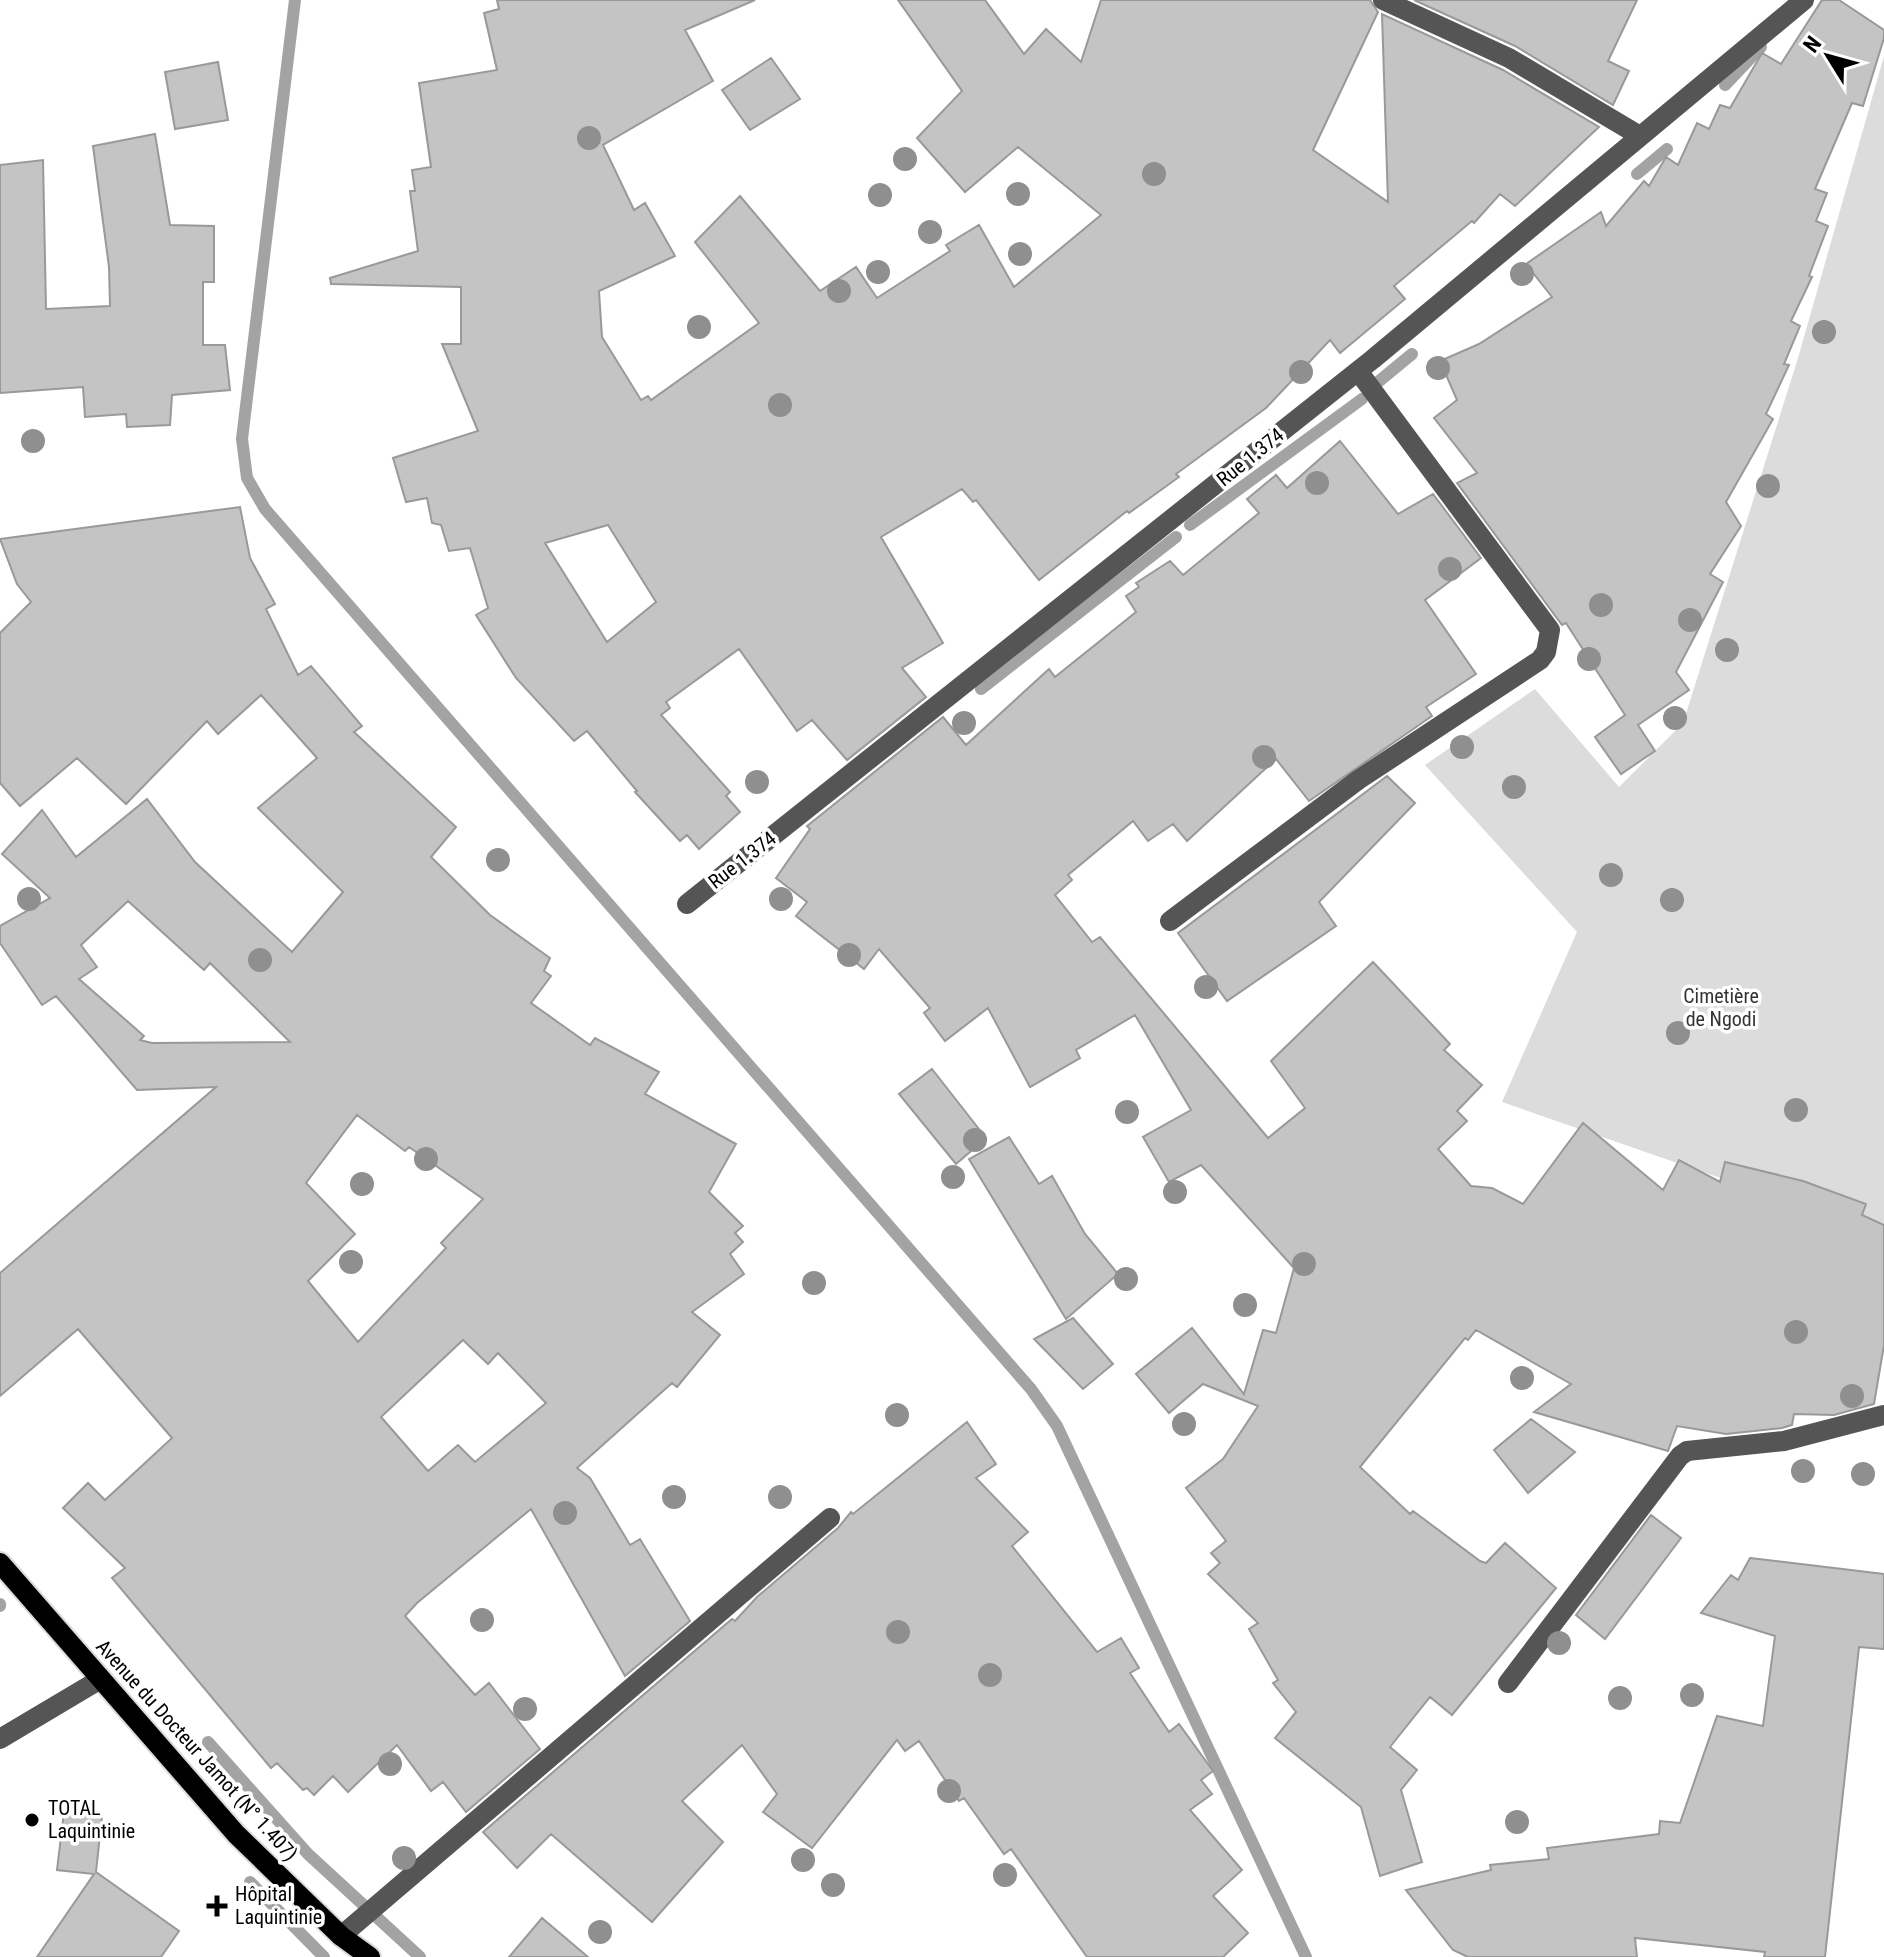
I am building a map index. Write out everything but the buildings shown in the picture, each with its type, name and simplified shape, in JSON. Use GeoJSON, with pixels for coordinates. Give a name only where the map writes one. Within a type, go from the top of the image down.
{"type":"FeatureCollection","features":[{"type":"Feature","properties":{"kind":"main road","name":"Avenue du Docteur Jamot (N° 1.407)"},"geometry":{"type":"LineString","coordinates":[[0,1563],[236,1834],[341,1936],[370,1957]]}},
{"type":"Feature","properties":{"kind":"street"},"geometry":{"type":"LineString","coordinates":[[1383,0],[1509,58],[1640,136]]}},
{"type":"Feature","properties":{"kind":"street","name":"Rue 1.374"},"geometry":{"type":"LineString","coordinates":[[687,904],[1358,371],[1804,0]]}},
{"type":"Feature","properties":{"kind":"street"},"geometry":{"type":"LineString","coordinates":[[1170,921],[1358,780],[1540,660],[1546,652],[1550,630],[1358,371]]}},
{"type":"Feature","properties":{"kind":"street"},"geometry":{"type":"LineString","coordinates":[[1508,1683],[1680,1456],[1687,1451],[1784,1441],[1884,1415]]}},
{"type":"Feature","properties":{"kind":"street"},"geometry":{"type":"LineString","coordinates":[[341,1936],[830,1518]]}},
{"type":"Feature","properties":{"kind":"street"},"geometry":{"type":"LineString","coordinates":[[0,1739],[99,1680]]}},
{"type":"Feature","properties":{"kind":"green space","name":"Cimetière de Ngodi"},"geometry":{"type":"Polygon","coordinates":[[[1884,56],[1884,1235],[1502,1102],[1577,932],[1425,765],[1535,689],[1619,787],[1683,723],[1798,358],[1884,56]]]}},
{"type":"Feature","properties":{"kind":"waterway"},"geometry":{"type":"LineString","coordinates":[[295,0],[242,439],[247,478],[265,509],[1031,1389],[1057,1426],[1306,1957]]}},
{"type":"Feature","properties":{"kind":"waterway"},"geometry":{"type":"LineString","coordinates":[[1725,85],[1761,47]]}},
{"type":"Feature","properties":{"kind":"waterway"},"geometry":{"type":"LineString","coordinates":[[1637,174],[1667,149]]}},
{"type":"Feature","properties":{"kind":"waterway"},"geometry":{"type":"LineString","coordinates":[[1378,382],[1412,354]]}},
{"type":"Feature","properties":{"kind":"waterway"},"geometry":{"type":"LineString","coordinates":[[1190,525],[1362,399]]}},
{"type":"Feature","properties":{"kind":"waterway"},"geometry":{"type":"LineString","coordinates":[[981,689],[1176,537]]}},
{"type":"Feature","properties":{"kind":"waterway"},"geometry":{"type":"LineString","coordinates":[[208,1742],[308,1854],[420,1957]]}},
{"type":"Feature","properties":{"kind":"waterway"},"geometry":{"type":"LineString","coordinates":[[250,1882],[324,1957]]}},
{"type":"Feature","properties":{"kind":"place","name":"TOTAL Laquintinie"},"geometry":{"type":"Point","coordinates":[32,1820]}},
{"type":"Feature","properties":{"kind":"place","name":"Hôpital Laquintinie"},"geometry":{"type":"Point","coordinates":[217,1906]}}]}
